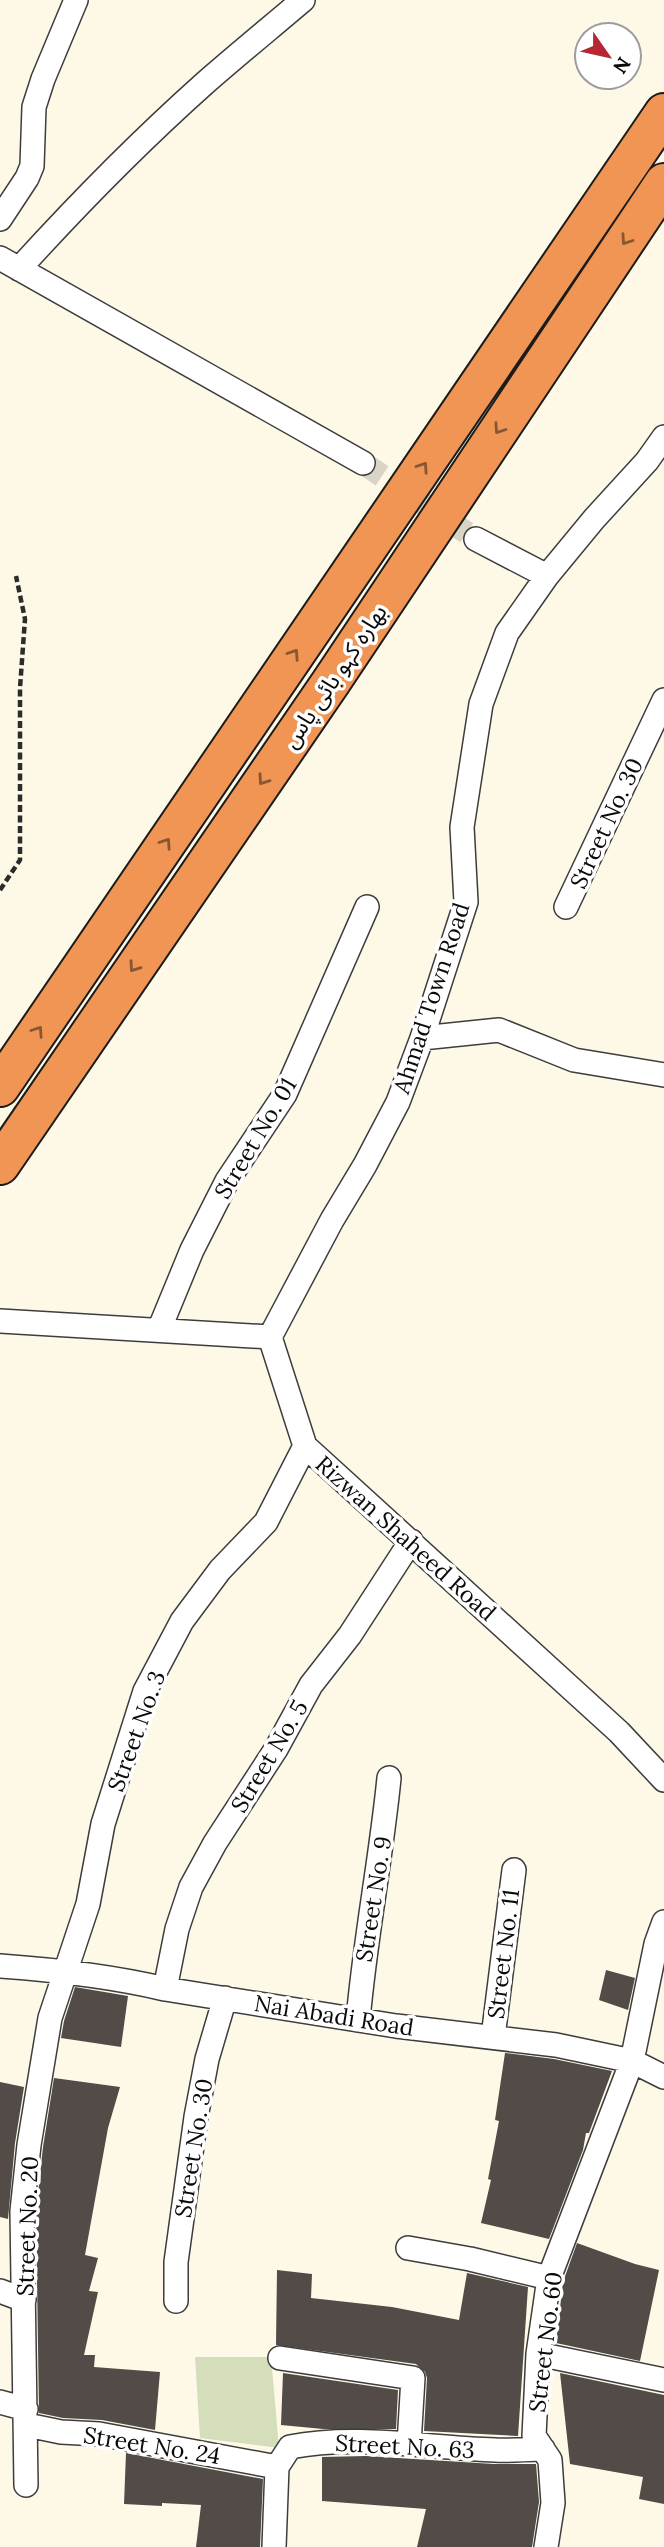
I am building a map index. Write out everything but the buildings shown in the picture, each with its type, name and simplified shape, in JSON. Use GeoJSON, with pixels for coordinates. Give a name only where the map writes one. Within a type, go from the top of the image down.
{"type":"FeatureCollection","features":[{"type":"Feature","properties":{"kind":"highway","name":"بھارہ کہو بائی پاس"},"geometry":{"type":"LineString","coordinates":[[0,1087],[664,113]]}},
{"type":"Feature","properties":{"kind":"highway","name":"بھارہ کہو بائی پاس"},"geometry":{"type":"LineString","coordinates":[[0,1166],[331,682],[664,183]]}},
{"type":"Feature","properties":{"kind":"street"},"geometry":{"type":"LineString","coordinates":[[0,219],[32,166],[34,107],[76,0]]}},
{"type":"Feature","properties":{"kind":"street"},"geometry":{"type":"LineString","coordinates":[[303,0],[205,83],[58,226],[10,263],[363,463]]}},
{"type":"Feature","properties":{"kind":"street","name":"Ahmad Town Road"},"geometry":{"type":"LineString","coordinates":[[270,1337],[398,1102],[422,1038],[466,902],[462,827],[481,704],[507,633],[547,576],[594,519],[656,467],[664,437]]}},
{"type":"Feature","properties":{"kind":"street"},"geometry":{"type":"LineString","coordinates":[[476,539],[547,576]]}},
{"type":"Feature","properties":{"kind":"street","name":"Street No. 30"},"geometry":{"type":"LineString","coordinates":[[566,907],[664,700]]}},
{"type":"Feature","properties":{"kind":"street","name":"Street No. 01"},"geometry":{"type":"LineString","coordinates":[[159,1330],[192,1251],[227,1181],[285,1094],[367,907]]}},
{"type":"Feature","properties":{"kind":"street"},"geometry":{"type":"LineString","coordinates":[[422,1038],[499,1030],[574,1060],[664,1075]]}},
{"type":"Feature","properties":{"kind":"street"},"geometry":{"type":"LineString","coordinates":[[0,1321],[270,1337]]}},
{"type":"Feature","properties":{"kind":"street","name":"Rizwan Shaheed Road"},"geometry":{"type":"LineString","coordinates":[[270,1337],[305,1446],[619,1732],[664,1780]]}},
{"type":"Feature","properties":{"kind":"street","name":"Street No. 3"},"geometry":{"type":"LineString","coordinates":[[64,1971],[88,1903],[103,1824],[145,1691],[182,1621],[220,1570],[266,1522],[305,1446]]}},
{"type":"Feature","properties":{"kind":"street","name":"Street No. 5"},"geometry":{"type":"LineString","coordinates":[[165,1989],[177,1929],[191,1886],[276,1749],[311,1685],[350,1635],[411,1541]]}},
{"type":"Feature","properties":{"kind":"street","name":"Street No. 9"},"geometry":{"type":"LineString","coordinates":[[358,2020],[364,1950],[384,1832],[389,1778]]}},
{"type":"Feature","properties":{"kind":"street","name":"Street No. 11"},"geometry":{"type":"LineString","coordinates":[[493,2037],[513,1870]]}},
{"type":"Feature","properties":{"kind":"street"},"geometry":{"type":"LineString","coordinates":[[632,2061],[656,1944],[664,1922]]}},
{"type":"Feature","properties":{"kind":"street","name":"Nai Abadi Road"},"geometry":{"type":"LineString","coordinates":[[0,1966],[128,1980],[165,1989],[358,2020],[556,2045],[632,2061],[664,2077]]}},
{"type":"Feature","properties":{"kind":"street","name":"Street No. 20"},"geometry":{"type":"LineString","coordinates":[[26,2485],[22,2211],[29,2145],[50,2018],[64,1971]]}},
{"type":"Feature","properties":{"kind":"street","name":"Street No. 30"},"geometry":{"type":"LineString","coordinates":[[176,2301],[176,2262],[196,2117],[206,2059],[225,1998]]}},
{"type":"Feature","properties":{"kind":"street","name":"Street No. 60"},"geometry":{"type":"LineString","coordinates":[[546,2547],[553,2503],[550,2459],[534,2436],[538,2354],[549,2278],[632,2061]]}},
{"type":"Feature","properties":{"kind":"street"},"geometry":{"type":"LineString","coordinates":[[408,2248],[470,2259],[549,2278]]}},
{"type":"Feature","properties":{"kind":"street"},"geometry":{"type":"LineString","coordinates":[[0,2291],[24,2300]]}},
{"type":"Feature","properties":{"kind":"street"},"geometry":{"type":"LineString","coordinates":[[538,2354],[664,2380]]}},
{"type":"Feature","properties":{"kind":"street"},"geometry":{"type":"LineString","coordinates":[[280,2358],[412,2378],[409,2444]]}},
{"type":"Feature","properties":{"kind":"street","name":"Street No. 24"},"geometry":{"type":"LineString","coordinates":[[0,2403],[61,2432],[99,2434],[277,2467]]}},
{"type":"Feature","properties":{"kind":"street","name":"Street No. 63"},"geometry":{"type":"LineString","coordinates":[[277,2467],[290,2447],[316,2442],[409,2444],[496,2450],[543,2449]]}},
{"type":"Feature","properties":{"kind":"street"},"geometry":{"type":"LineString","coordinates":[[274,2547],[277,2467]]}},
{"type":"Feature","properties":{"kind":"path"},"geometry":{"type":"LineString","coordinates":[[0,890],[20,860],[20,688],[25,619],[16,576]]}},
{"type":"Feature","properties":{"kind":"green space"},"geometry":{"type":"Polygon","coordinates":[[[195,2357],[271,2357],[279,2448],[200,2438],[195,2357]]]}},
{"type":"Feature","properties":{"kind":"tunnel"},"geometry":{"type":"LineString","coordinates":[[363,463],[476,539]]}}]}
